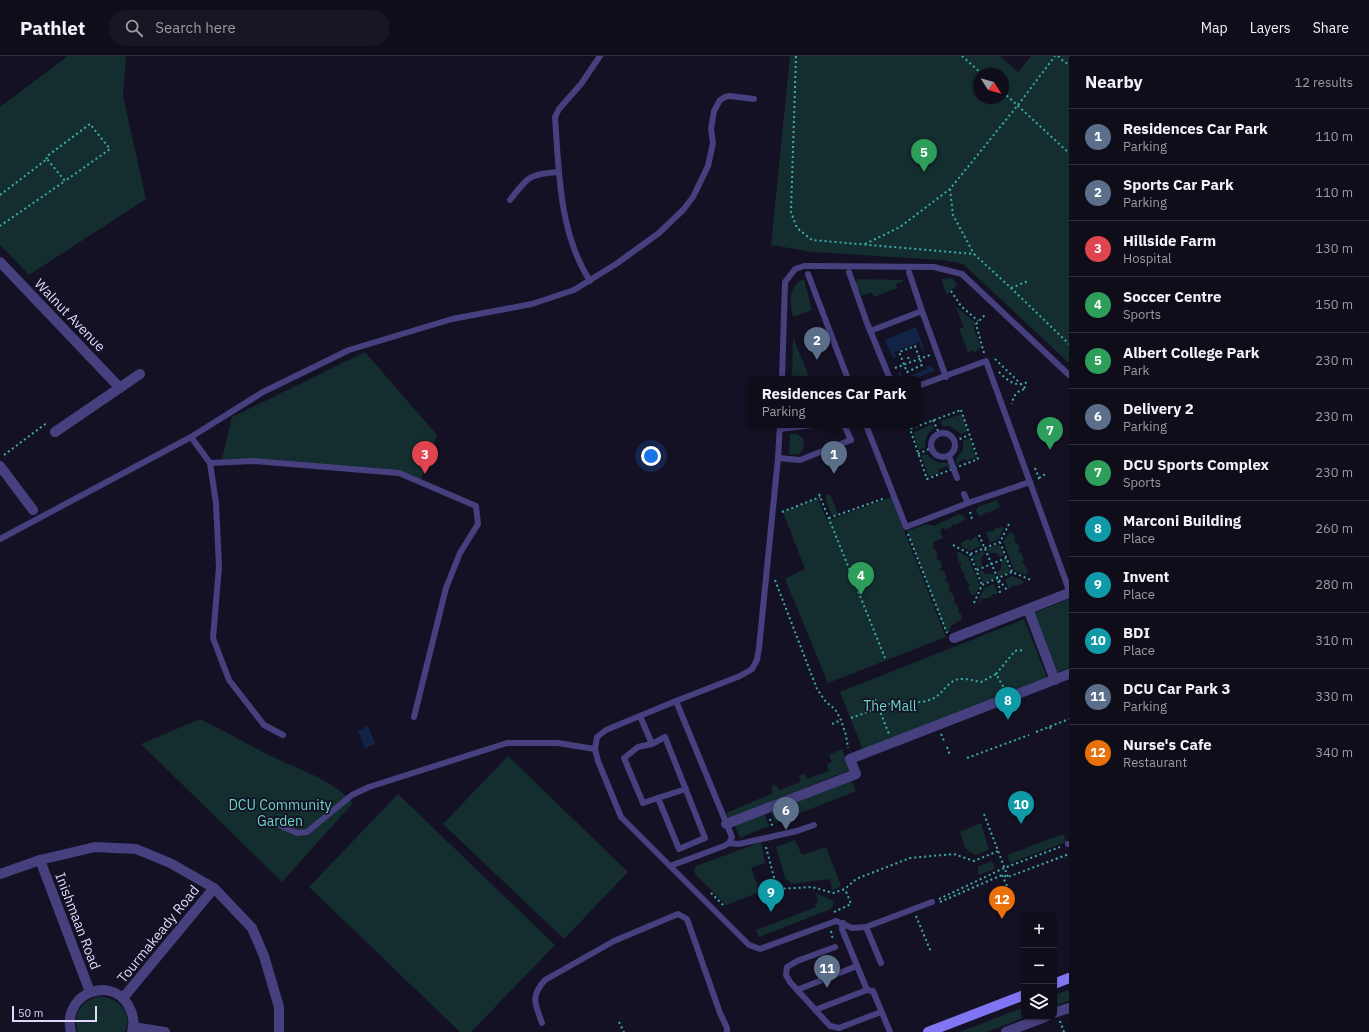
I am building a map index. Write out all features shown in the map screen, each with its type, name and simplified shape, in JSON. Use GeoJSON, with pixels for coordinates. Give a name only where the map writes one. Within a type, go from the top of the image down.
{"type":"FeatureCollection","features":[{"type":"Feature","properties":{"kind":"main road"},"geometry":{"type":"LineString","coordinates":[[1057,983],[1069,978]]}},
{"type":"Feature","properties":{"kind":"main road"},"geometry":{"type":"LineString","coordinates":[[928,1032],[1021,996]]}},
{"type":"Feature","properties":{"kind":"street","name":"Walnut Avenue"},"geometry":{"type":"LineString","coordinates":[[0,262],[120,388]]}},
{"type":"Feature","properties":{"kind":"street"},"geometry":{"type":"LineString","coordinates":[[55,432],[140,374]]}},
{"type":"Feature","properties":{"kind":"street"},"geometry":{"type":"LineString","coordinates":[[0,466],[33,510]]}},
{"type":"Feature","properties":{"kind":"street"},"geometry":{"type":"LineString","coordinates":[[951,637],[1028,609],[1069,592]]}},
{"type":"Feature","properties":{"kind":"street"},"geometry":{"type":"LineString","coordinates":[[1028,609],[1055,680]]}},
{"type":"Feature","properties":{"kind":"street"},"geometry":{"type":"LineString","coordinates":[[726,824],[856,774],[850,759],[1069,674]]}},
{"type":"Feature","properties":{"kind":"street"},"geometry":{"type":"LineString","coordinates":[[0,874],[40,860],[95,847],[136,849],[170,863],[214,888],[252,928],[264,956],[278,1007],[279,1032]]}},
{"type":"Feature","properties":{"kind":"street","name":"Inishmaan Road"},"geometry":{"type":"LineString","coordinates":[[40,860],[90,992]]}},
{"type":"Feature","properties":{"kind":"street","name":"Tourmakeady Road"},"geometry":{"type":"LineString","coordinates":[[123,998],[214,888]]}},
{"type":"Feature","properties":{"kind":"street","name":"Inishmaan Road"},"geometry":{"type":"LineString","coordinates":[[71,1032],[69,1025],[70,1015],[74,1005],[81,997],[90,992],[108,990],[123,998]]}},
{"type":"Feature","properties":{"kind":"street"},"geometry":{"type":"LineString","coordinates":[[123,998],[130,1006],[133,1016],[132,1029],[165,1032]]}},
{"type":"Feature","properties":{"kind":"street"},"geometry":{"type":"LineString","coordinates":[[1057,1012],[1069,1008]]}},
{"type":"Feature","properties":{"kind":"street"},"geometry":{"type":"LineString","coordinates":[[1006,1032],[1037,1020]]}},
{"type":"Feature","properties":{"kind":"lane"},"geometry":{"type":"LineString","coordinates":[[590,280],[580,266],[571,241],[563,207],[559,172],[556,117],[558,110],[581,84],[600,56]]}},
{"type":"Feature","properties":{"kind":"lane"},"geometry":{"type":"LineString","coordinates":[[0,538],[191,437],[263,392],[349,350],[452,319],[532,304],[574,290],[616,264],[659,233],[683,210],[693,197],[708,166],[713,142],[712,129],[714,111],[720,100],[730,96],[754,99]]}},
{"type":"Feature","properties":{"kind":"lane"},"geometry":{"type":"LineString","coordinates":[[510,200],[528,178],[538,174],[559,172]]}},
{"type":"Feature","properties":{"kind":"lane"},"geometry":{"type":"LineString","coordinates":[[782,376],[785,282],[795,269],[804,266],[934,267],[962,274],[1069,375]]}},
{"type":"Feature","properties":{"kind":"lane"},"geometry":{"type":"LineString","coordinates":[[849,272],[870,331],[889,376]]}},
{"type":"Feature","properties":{"kind":"lane"},"geometry":{"type":"LineString","coordinates":[[909,272],[946,377]]}},
{"type":"Feature","properties":{"kind":"lane"},"geometry":{"type":"LineString","coordinates":[[808,274],[847,376]]}},
{"type":"Feature","properties":{"kind":"lane"},"geometry":{"type":"LineString","coordinates":[[870,331],[922,311]]}},
{"type":"Feature","properties":{"kind":"lane"},"geometry":{"type":"LineString","coordinates":[[921,385],[986,361],[1069,592]]}},
{"type":"Feature","properties":{"kind":"lane"},"geometry":{"type":"LineString","coordinates":[[780,428],[759,648],[752,669],[740,676],[606,730],[597,737],[594,749],[621,818],[749,945],[760,949],[836,922],[843,923],[852,928],[866,927],[934,903]]}},
{"type":"Feature","properties":{"kind":"lane"},"geometry":{"type":"LineString","coordinates":[[778,458],[800,460],[851,440],[845,428]]}},
{"type":"Feature","properties":{"kind":"lane"},"geometry":{"type":"LineString","coordinates":[[867,428],[906,527],[968,503],[1030,482]]}},
{"type":"Feature","properties":{"kind":"lane"},"geometry":{"type":"LineString","coordinates":[[939,433],[947,433],[953,437],[955,441],[956,444],[954,451],[949,456],[938,456],[931,448],[932,439],[939,433]]}},
{"type":"Feature","properties":{"kind":"lane"},"geometry":{"type":"LineString","coordinates":[[191,437],[210,464],[216,503],[219,566],[213,638],[229,680],[264,725],[283,735]]}},
{"type":"Feature","properties":{"kind":"lane"},"geometry":{"type":"LineString","coordinates":[[949,456],[957,478]]}},
{"type":"Feature","properties":{"kind":"lane"},"geometry":{"type":"LineString","coordinates":[[210,464],[253,461],[399,473],[476,506],[478,524],[460,553],[446,588],[414,717]]}},
{"type":"Feature","properties":{"kind":"lane"},"geometry":{"type":"LineString","coordinates":[[964,494],[968,503]]}},
{"type":"Feature","properties":{"kind":"lane"},"geometry":{"type":"LineString","coordinates":[[670,866],[724,846],[729,843],[732,837],[676,701]]}},
{"type":"Feature","properties":{"kind":"lane"},"geometry":{"type":"LineString","coordinates":[[640,716],[652,744]]}},
{"type":"Feature","properties":{"kind":"lane"},"geometry":{"type":"LineString","coordinates":[[658,798],[679,849],[705,838],[686,789],[665,737],[652,744],[638,747],[624,758],[643,804],[658,798],[686,789]]}},
{"type":"Feature","properties":{"kind":"lane"},"geometry":{"type":"LineString","coordinates":[[266,819],[297,833],[307,832],[352,795],[369,787],[507,742],[558,743],[594,749]]}},
{"type":"Feature","properties":{"kind":"lane"},"geometry":{"type":"LineString","coordinates":[[729,843],[739,844],[797,831],[814,825]]}},
{"type":"Feature","properties":{"kind":"lane"},"geometry":{"type":"LineString","coordinates":[[542,1023],[534,1002],[537,989],[546,980],[614,941],[678,914],[687,919],[720,1013],[727,1028],[727,1032]]}},
{"type":"Feature","properties":{"kind":"lane"},"geometry":{"type":"LineString","coordinates":[[843,923],[842,929],[867,990]]}},
{"type":"Feature","properties":{"kind":"lane"},"geometry":{"type":"LineString","coordinates":[[866,927],[881,963]]}},
{"type":"Feature","properties":{"kind":"lane"},"geometry":{"type":"LineString","coordinates":[[835,947],[797,961],[787,967],[786,975],[797,990],[830,1026],[838,1028],[881,1012]]}},
{"type":"Feature","properties":{"kind":"lane"},"geometry":{"type":"LineString","coordinates":[[797,990],[858,966]]}},
{"type":"Feature","properties":{"kind":"lane"},"geometry":{"type":"LineString","coordinates":[[815,1010],[867,990],[873,991],[890,1032]]}},
{"type":"Feature","properties":{"kind":"path"},"geometry":{"type":"LineString","coordinates":[[796,56],[791,212],[797,228],[812,240],[974,254]]}},
{"type":"Feature","properties":{"kind":"path"},"geometry":{"type":"LineString","coordinates":[[962,56],[975,68]]}},
{"type":"Feature","properties":{"kind":"path"},"geometry":{"type":"LineString","coordinates":[[865,244],[900,227],[950,189],[1018,105],[1055,56]]}},
{"type":"Feature","properties":{"kind":"path"},"geometry":{"type":"LineString","coordinates":[[1058,56],[1064,62],[1069,64]]}},
{"type":"Feature","properties":{"kind":"path"},"geometry":{"type":"LineString","coordinates":[[1009,97],[1069,153]]}},
{"type":"Feature","properties":{"kind":"path"},"geometry":{"type":"LineString","coordinates":[[0,195],[47,159],[46,157],[90,124],[110,150],[0,226]]}},
{"type":"Feature","properties":{"kind":"path"},"geometry":{"type":"LineString","coordinates":[[47,159],[64,181]]}},
{"type":"Feature","properties":{"kind":"path"},"geometry":{"type":"LineString","coordinates":[[950,189],[953,215],[974,254],[1069,344]]}},
{"type":"Feature","properties":{"kind":"path"},"geometry":{"type":"LineString","coordinates":[[1011,288],[1028,281]]}},
{"type":"Feature","properties":{"kind":"path"},"geometry":{"type":"LineString","coordinates":[[951,291],[961,306],[978,322]]}},
{"type":"Feature","properties":{"kind":"path"},"geometry":{"type":"LineString","coordinates":[[986,314],[976,324],[986,361],[989,360],[1007,379],[1018,385],[1023,385],[1027,382]]}},
{"type":"Feature","properties":{"kind":"path"},"geometry":{"type":"LineString","coordinates":[[915,346],[920,359],[922,365],[907,372],[899,352],[915,346]]}},
{"type":"Feature","properties":{"kind":"path"},"geometry":{"type":"LineString","coordinates":[[887,372],[937,353]]}},
{"type":"Feature","properties":{"kind":"path"},"geometry":{"type":"LineString","coordinates":[[908,357],[913,365]]}},
{"type":"Feature","properties":{"kind":"path"},"geometry":{"type":"LineString","coordinates":[[994,358],[1026,389],[1018,391],[1014,396],[1012,409]]}},
{"type":"Feature","properties":{"kind":"path"},"geometry":{"type":"LineString","coordinates":[[913,428],[910,429],[927,479],[978,459],[961,410],[921,425]]}},
{"type":"Feature","properties":{"kind":"path"},"geometry":{"type":"LineString","coordinates":[[933,420],[939,433]]}},
{"type":"Feature","properties":{"kind":"path"},"geometry":{"type":"LineString","coordinates":[[4,455],[48,422]]}},
{"type":"Feature","properties":{"kind":"path"},"geometry":{"type":"LineString","coordinates":[[955,441],[970,435]]}},
{"type":"Feature","properties":{"kind":"path"},"geometry":{"type":"LineString","coordinates":[[918,454],[931,448]]}},
{"type":"Feature","properties":{"kind":"path"},"geometry":{"type":"LineString","coordinates":[[1034,464],[1039,478]]}},
{"type":"Feature","properties":{"kind":"path"},"geometry":{"type":"LineString","coordinates":[[1030,482],[1047,474]]}},
{"type":"Feature","properties":{"kind":"path"},"geometry":{"type":"LineString","coordinates":[[829,518],[893,494]]}},
{"type":"Feature","properties":{"kind":"path"},"geometry":{"type":"LineString","coordinates":[[781,519],[782,512],[819,495],[885,658]]}},
{"type":"Feature","properties":{"kind":"path"},"geometry":{"type":"LineString","coordinates":[[970,554],[1000,542],[1010,524]]}},
{"type":"Feature","properties":{"kind":"path"},"geometry":{"type":"LineString","coordinates":[[906,527],[951,637]]}},
{"type":"Feature","properties":{"kind":"path"},"geometry":{"type":"LineString","coordinates":[[979,535],[998,579],[1000,593]]}},
{"type":"Feature","properties":{"kind":"path"},"geometry":{"type":"LineString","coordinates":[[1000,542],[1012,572],[1031,580]]}},
{"type":"Feature","properties":{"kind":"path"},"geometry":{"type":"LineString","coordinates":[[953,545],[970,554],[977,570],[982,585],[974,602]]}},
{"type":"Feature","properties":{"kind":"path"},"geometry":{"type":"LineString","coordinates":[[977,570],[1006,558]]}},
{"type":"Feature","properties":{"kind":"path"},"geometry":{"type":"LineString","coordinates":[[982,585],[1012,572]]}},
{"type":"Feature","properties":{"kind":"path"},"geometry":{"type":"LineString","coordinates":[[774,579],[817,689],[826,702],[835,709],[841,720],[846,735],[850,759]]}},
{"type":"Feature","properties":{"kind":"path"},"geometry":{"type":"LineString","coordinates":[[998,579],[1007,590]]}},
{"type":"Feature","properties":{"kind":"path"},"geometry":{"type":"LineString","coordinates":[[851,718],[892,703],[899,702],[915,704],[934,699],[956,679],[981,682],[996,674],[1015,651],[1024,651]]}},
{"type":"Feature","properties":{"kind":"path"},"geometry":{"type":"LineString","coordinates":[[996,674],[1010,697]]}},
{"type":"Feature","properties":{"kind":"path"},"geometry":{"type":"LineString","coordinates":[[875,699],[892,743]]}},
{"type":"Feature","properties":{"kind":"path"},"geometry":{"type":"LineString","coordinates":[[1036,732],[1069,719]]}},
{"type":"Feature","properties":{"kind":"path"},"geometry":{"type":"LineString","coordinates":[[832,724],[841,720]]}},
{"type":"Feature","properties":{"kind":"path"},"geometry":{"type":"LineString","coordinates":[[967,758],[1029,735]]}},
{"type":"Feature","properties":{"kind":"path"},"geometry":{"type":"LineString","coordinates":[[947,747],[950,755]]}},
{"type":"Feature","properties":{"kind":"path"},"geometry":{"type":"LineString","coordinates":[[984,814],[1008,877]]}},
{"type":"Feature","properties":{"kind":"path"},"geometry":{"type":"LineString","coordinates":[[934,903],[1004,868],[1069,844]]}},
{"type":"Feature","properties":{"kind":"path"},"geometry":{"type":"LineString","coordinates":[[766,846],[777,889],[812,887],[833,893],[845,889],[856,878],[910,858],[954,854],[974,861],[998,851]]}},
{"type":"Feature","properties":{"kind":"path"},"geometry":{"type":"LineString","coordinates":[[934,903],[1002,876],[1008,877],[1069,854]]}},
{"type":"Feature","properties":{"kind":"path"},"geometry":{"type":"LineString","coordinates":[[1002,876],[1008,888]]}},
{"type":"Feature","properties":{"kind":"path"},"geometry":{"type":"LineString","coordinates":[[915,913],[931,952]]}},
{"type":"Feature","properties":{"kind":"path"},"geometry":{"type":"LineString","coordinates":[[830,924],[835,947]]}},
{"type":"Feature","properties":{"kind":"path"},"geometry":{"type":"LineString","coordinates":[[619,1022],[624,1032]]}},
{"type":"Feature","properties":{"kind":"green space"},"geometry":{"type":"Polygon","coordinates":[[[68,56],[126,56],[123,96],[146,199],[29,275],[0,245],[0,107],[68,56]]]}},
{"type":"Feature","properties":{"kind":"green space"},"geometry":{"type":"Polygon","coordinates":[[[790,56],[1000,56],[1018,72],[1031,56],[1069,56],[1069,363],[963,264],[942,260],[812,252],[771,245],[790,56]]]}},
{"type":"Feature","properties":{"kind":"green space"},"geometry":{"type":"Polygon","coordinates":[[[952,278],[957,285],[947,295],[941,279],[952,278]]]}},
{"type":"Feature","properties":{"kind":"green space"},"geometry":{"type":"Polygon","coordinates":[[[804,279],[812,310],[793,317],[791,295],[795,285],[804,279]]]}},
{"type":"Feature","properties":{"kind":"green space"},"geometry":{"type":"Polygon","coordinates":[[[856,279],[903,281],[896,284],[897,288],[874,297],[872,292],[862,296],[863,298],[855,283],[858,280],[856,279]]]}},
{"type":"Feature","properties":{"kind":"green space"},"geometry":{"type":"Polygon","coordinates":[[[956,307],[975,322],[974,329],[981,347],[974,353],[973,350],[968,352],[959,329],[964,327],[956,307]]]}},
{"type":"Feature","properties":{"kind":"green space"},"geometry":{"type":"Polygon","coordinates":[[[793,338],[809,376],[792,376],[793,338]]]}},
{"type":"Feature","properties":{"kind":"green space"},"geometry":{"type":"Polygon","coordinates":[[[365,352],[437,435],[421,480],[397,473],[222,459],[232,417],[365,352]]]}},
{"type":"Feature","properties":{"kind":"green space"},"geometry":{"type":"Polygon","coordinates":[[[961,414],[968,431],[961,434],[950,426],[942,426],[941,421],[961,414]]]}},
{"type":"Feature","properties":{"kind":"green space"},"geometry":{"type":"Polygon","coordinates":[[[932,424],[934,428],[927,436],[925,447],[919,450],[913,433],[932,424]]]}},
{"type":"Feature","properties":{"kind":"green space"},"geometry":{"type":"Polygon","coordinates":[[[790,434],[797,434],[803,438],[803,447],[799,454],[789,455],[790,434]]]}},
{"type":"Feature","properties":{"kind":"green space"},"geometry":{"type":"Polygon","coordinates":[[[969,438],[976,457],[966,461],[965,459],[958,462],[959,464],[957,465],[956,460],[963,450],[963,441],[969,438]]]}},
{"type":"Feature","properties":{"kind":"green space"},"geometry":{"type":"Polygon","coordinates":[[[927,454],[936,462],[948,462],[950,468],[948,469],[947,466],[938,470],[939,473],[929,476],[921,456],[927,454]]]}},
{"type":"Feature","properties":{"kind":"green space"},"geometry":{"type":"Polygon","coordinates":[[[830,494],[838,514],[832,516],[827,504],[826,495],[830,494]]]}},
{"type":"Feature","properties":{"kind":"green space"},"geometry":{"type":"Polygon","coordinates":[[[891,497],[946,637],[828,683],[785,579],[805,569],[783,512],[818,498],[827,521],[891,497]]]}},
{"type":"Feature","properties":{"kind":"green space"},"geometry":{"type":"Polygon","coordinates":[[[997,500],[1000,508],[996,508],[995,510],[987,513],[985,512],[979,516],[976,511],[978,507],[997,500]]]}},
{"type":"Feature","properties":{"kind":"green space"},"geometry":{"type":"Polygon","coordinates":[[[959,514],[964,516],[965,521],[963,520],[955,525],[952,524],[952,527],[946,529],[942,528],[940,532],[943,538],[933,542],[934,545],[932,547],[935,549],[938,556],[936,559],[940,560],[942,566],[940,570],[944,571],[947,578],[945,581],[948,582],[950,588],[949,592],[952,593],[955,599],[953,602],[957,604],[959,610],[958,613],[961,614],[962,619],[951,626],[950,632],[946,632],[907,531],[927,524],[934,526],[959,514]]]}},
{"type":"Feature","properties":{"kind":"green space"},"geometry":{"type":"Polygon","coordinates":[[[1001,527],[1004,528],[999,539],[990,543],[986,532],[993,532],[994,529],[1001,527]]]}},
{"type":"Feature","properties":{"kind":"green space"},"geometry":{"type":"Polygon","coordinates":[[[1010,532],[1013,533],[1015,538],[1014,542],[1017,543],[1020,549],[1018,552],[1021,553],[1024,560],[1022,563],[1028,571],[1026,575],[1014,570],[1003,541],[1010,532]]]}},
{"type":"Feature","properties":{"kind":"green space"},"geometry":{"type":"Polygon","coordinates":[[[976,536],[981,546],[970,551],[961,546],[962,542],[968,539],[971,541],[976,536]]]}},
{"type":"Feature","properties":{"kind":"green space"},"geometry":{"type":"Polygon","coordinates":[[[999,544],[1004,555],[1000,557],[997,553],[989,553],[987,549],[999,544]]]}},
{"type":"Feature","properties":{"kind":"green space"},"geometry":{"type":"Polygon","coordinates":[[[958,551],[968,557],[980,586],[975,595],[971,594],[968,587],[970,584],[967,582],[964,576],[965,573],[960,566],[962,563],[959,562],[957,554],[958,551]]]}},
{"type":"Feature","properties":{"kind":"green space"},"geometry":{"type":"Polygon","coordinates":[[[983,551],[985,554],[981,558],[982,566],[978,568],[972,556],[983,551]]]}},
{"type":"Feature","properties":{"kind":"green space"},"geometry":{"type":"Polygon","coordinates":[[[1005,559],[1010,572],[999,577],[997,573],[1001,569],[1001,561],[1005,559]]]}},
{"type":"Feature","properties":{"kind":"green space"},"geometry":{"type":"Polygon","coordinates":[[[982,570],[986,574],[994,574],[996,578],[983,583],[979,571],[982,570]]]}},
{"type":"Feature","properties":{"kind":"green space"},"geometry":{"type":"Polygon","coordinates":[[[1012,576],[1024,581],[1022,584],[1016,586],[1013,585],[1009,589],[1005,579],[1012,576]]]}},
{"type":"Feature","properties":{"kind":"green space"},"geometry":{"type":"Polygon","coordinates":[[[994,584],[998,593],[995,595],[992,594],[991,597],[984,599],[981,598],[980,602],[978,602],[984,588],[994,584]]]}},
{"type":"Feature","properties":{"kind":"green space"},"geometry":{"type":"Polygon","coordinates":[[[1069,599],[1069,668],[1058,672],[1034,613],[1069,599]]]}},
{"type":"Feature","properties":{"kind":"green space","name":"The Mall"},"geometry":{"type":"Polygon","coordinates":[[[1024,619],[1047,677],[863,750],[840,692],[1024,619]]]}},
{"type":"Feature","properties":{"kind":"green space","name":"DCU Community Garden"},"geometry":{"type":"Polygon","coordinates":[[[200,719],[271,756],[326,781],[353,803],[282,882],[141,744],[200,719]]]}},
{"type":"Feature","properties":{"kind":"green space"},"geometry":{"type":"Polygon","coordinates":[[[842,749],[850,770],[729,818],[726,813],[773,793],[771,787],[776,785],[779,790],[801,782],[799,776],[805,773],[807,779],[829,771],[827,764],[832,762],[829,755],[842,749]]]}},
{"type":"Feature","properties":{"kind":"green space"},"geometry":{"type":"Polygon","coordinates":[[[508,756],[628,872],[564,939],[443,824],[508,756]]]}},
{"type":"Feature","properties":{"kind":"green space"},"geometry":{"type":"Polygon","coordinates":[[[851,780],[856,791],[775,823],[771,812],[851,780]]]}},
{"type":"Feature","properties":{"kind":"green space"},"geometry":{"type":"Polygon","coordinates":[[[398,794],[555,945],[471,1032],[460,1032],[309,887],[398,794]]]}},
{"type":"Feature","properties":{"kind":"green space"},"geometry":{"type":"Polygon","coordinates":[[[764,813],[769,826],[740,838],[735,825],[764,813]]]}},
{"type":"Feature","properties":{"kind":"green space"},"geometry":{"type":"Polygon","coordinates":[[[981,823],[989,850],[975,855],[965,848],[960,832],[981,823]]]}},
{"type":"Feature","properties":{"kind":"green space"},"geometry":{"type":"Polygon","coordinates":[[[1063,834],[1066,842],[1010,863],[1007,855],[1063,834]]]}},
{"type":"Feature","properties":{"kind":"green space"},"geometry":{"type":"Polygon","coordinates":[[[795,840],[802,855],[826,847],[841,886],[832,890],[830,879],[792,884],[785,878],[776,847],[795,840]]]}},
{"type":"Feature","properties":{"kind":"green space"},"geometry":{"type":"Polygon","coordinates":[[[761,842],[765,863],[751,868],[760,892],[726,905],[696,875],[694,871],[696,866],[761,842]]]}},
{"type":"Feature","properties":{"kind":"green space"},"geometry":{"type":"Polygon","coordinates":[[[992,861],[995,869],[978,875],[978,867],[992,861]]]}},
{"type":"Feature","properties":{"kind":"green space"},"geometry":{"type":"Polygon","coordinates":[[[816,893],[834,901],[831,909],[759,937],[756,930],[816,907],[815,904],[818,902],[816,893]]]}},
{"type":"Feature","properties":{"kind":"green space"},"geometry":{"type":"Polygon","coordinates":[[[1069,990],[1069,1001],[1057,1005],[1057,994],[1069,990]]]}},
{"type":"Feature","properties":{"kind":"green space"},"geometry":{"type":"Polygon","coordinates":[[[100,996],[113,1000],[123,1008],[127,1018],[125,1032],[78,1032],[76,1019],[80,1009],[88,1001],[100,996]]]}},
{"type":"Feature","properties":{"kind":"green space"},"geometry":{"type":"Polygon","coordinates":[[[1021,1008],[1021,1019],[987,1032],[960,1032],[1021,1008]]]}},
{"type":"Feature","properties":{"kind":"water"},"geometry":{"type":"Polygon","coordinates":[[[916,327],[925,351],[924,352],[923,349],[921,349],[919,342],[894,352],[897,359],[892,356],[885,340],[916,327]]]}},
{"type":"Feature","properties":{"kind":"water"},"geometry":{"type":"Polygon","coordinates":[[[926,365],[933,368],[934,371],[921,376],[909,376],[927,369],[926,365]]]}},
{"type":"Feature","properties":{"kind":"water"},"geometry":{"type":"Polygon","coordinates":[[[900,372],[903,376],[899,376],[898,373],[900,372]]]}},
{"type":"Feature","properties":{"kind":"water"},"geometry":{"type":"Polygon","coordinates":[[[368,726],[375,744],[365,748],[358,731],[368,726]]]}},
{"type":"Feature","properties":{"kind":"place","name":"Albert College Park"},"geometry":{"type":"Point","coordinates":[924,172]}},
{"type":"Feature","properties":{"kind":"place","name":"Sports Car Park"},"geometry":{"type":"Point","coordinates":[817,360]}},
{"type":"Feature","properties":{"kind":"place","name":"DCU Sports Complex"},"geometry":{"type":"Point","coordinates":[1050,450]}},
{"type":"Feature","properties":{"kind":"place","name":"Hillside Farm"},"geometry":{"type":"Point","coordinates":[425,474]}},
{"type":"Feature","properties":{"kind":"place","name":"Residences Car Park"},"geometry":{"type":"Point","coordinates":[834,474]}},
{"type":"Feature","properties":{"kind":"place","name":"Soccer Centre"},"geometry":{"type":"Point","coordinates":[861,595]}},
{"type":"Feature","properties":{"kind":"place","name":"Marconi Building"},"geometry":{"type":"Point","coordinates":[1008,720]}},
{"type":"Feature","properties":{"kind":"place","name":"BDI"},"geometry":{"type":"Point","coordinates":[1021,824]}},
{"type":"Feature","properties":{"kind":"place","name":"Delivery 2"},"geometry":{"type":"Point","coordinates":[786,830]}},
{"type":"Feature","properties":{"kind":"place","name":"Invent"},"geometry":{"type":"Point","coordinates":[771,912]}},
{"type":"Feature","properties":{"kind":"place","name":"Nurse's Cafe"},"geometry":{"type":"Point","coordinates":[1002,919]}},
{"type":"Feature","properties":{"kind":"place","name":"DCU Car Park 3"},"geometry":{"type":"Point","coordinates":[827,988]}}]}
